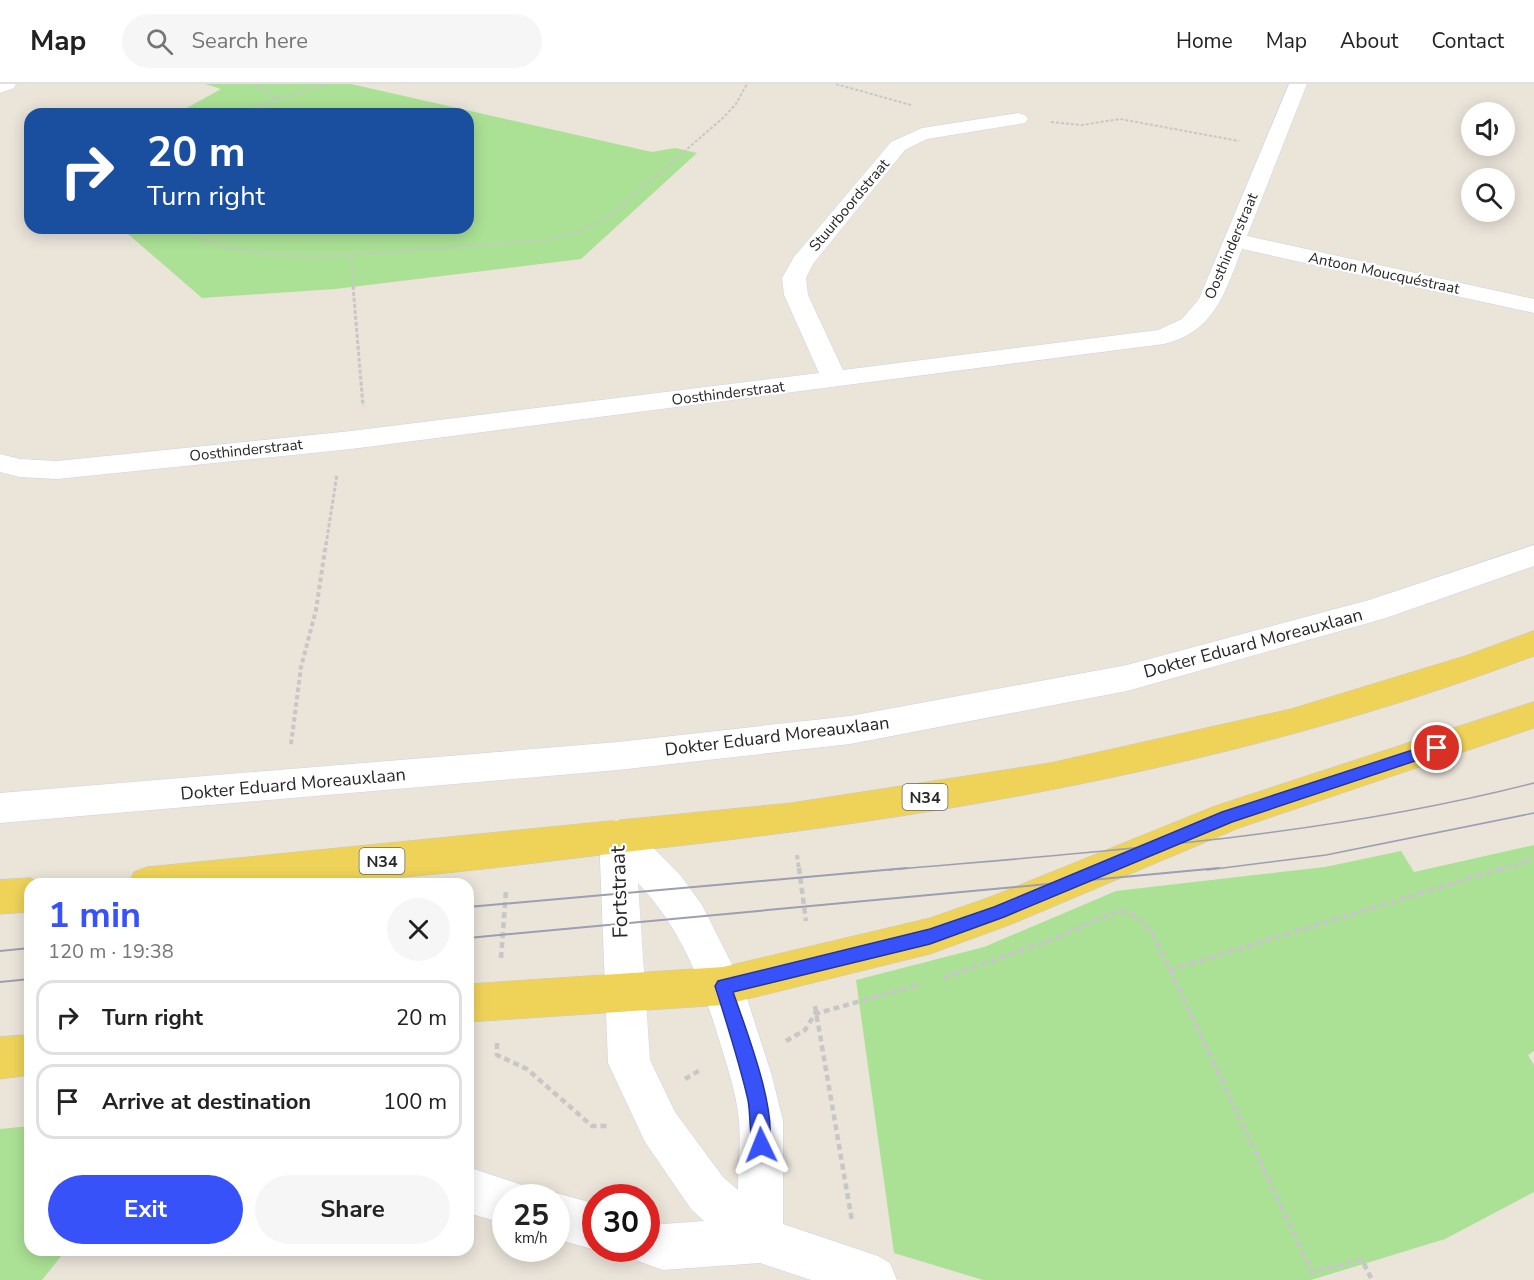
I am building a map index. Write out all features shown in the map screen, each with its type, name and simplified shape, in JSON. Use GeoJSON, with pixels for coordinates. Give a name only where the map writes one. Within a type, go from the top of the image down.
{"type":"FeatureCollection","features":[{"type":"Feature","properties":{"kind":"main road","name":"N34"},"geometry":{"type":"LineString","coordinates":[[209,878],[508,849],[617,835],[791,818],[1050,777],[1230,738],[1291,722],[1475,665],[1534,643]]}},
{"type":"Feature","properties":{"kind":"main road"},"geometry":{"type":"LineString","coordinates":[[482,1001],[624,994],[723,986],[930,936],[998,912],[1228,817],[1534,715]]}},
{"type":"Feature","properties":{"kind":"main road"},"geometry":{"type":"LineString","coordinates":[[0,897],[24,895]]}},
{"type":"Feature","properties":{"kind":"main road"},"geometry":{"type":"LineString","coordinates":[[0,1058],[24,1055]]}},
{"type":"Feature","properties":{"kind":"street"},"geometry":{"type":"LineString","coordinates":[[0,87],[7,84]]}},
{"type":"Feature","properties":{"kind":"street","name":"Oosthinderstraat"},"geometry":{"type":"LineString","coordinates":[[0,463],[20,468],[57,470],[351,440],[1164,337],[1191,324],[1210,300],[1298,84]]}},
{"type":"Feature","properties":{"kind":"street","name":"Stuurboordstraat"},"geometry":{"type":"LineString","coordinates":[[835,380],[796,295],[794,278],[802,262],[898,146],[922,134],[1018,119]]}},
{"type":"Feature","properties":{"kind":"street","name":"Antoon Moucquéstraat"},"geometry":{"type":"LineString","coordinates":[[1234,240],[1534,306]]}},
{"type":"Feature","properties":{"kind":"street","name":"Dokter Eduard Moreauxlaan"},"geometry":{"type":"LineString","coordinates":[[0,808],[618,756],[861,728],[1127,678],[1375,610],[1534,555]]}},
{"type":"Feature","properties":{"kind":"street","name":"Fortstraat"},"geometry":{"type":"LineString","coordinates":[[617,835],[668,888],[723,986],[744,1052],[761,1121],[760,1240]]}},
{"type":"Feature","properties":{"kind":"street","name":"Fortstraat"},"geometry":{"type":"LineString","coordinates":[[617,835],[629,1063],[660,1127],[708,1193],[760,1240],[867,1277]]}},
{"type":"Feature","properties":{"kind":"street"},"geometry":{"type":"LineString","coordinates":[[474,1192],[492,1197]]}},
{"type":"Feature","properties":{"kind":"street","name":"Fortstraat"},"geometry":{"type":"LineString","coordinates":[[660,1246],[760,1240]]}},
{"type":"Feature","properties":{"kind":"path"},"geometry":{"type":"LineString","coordinates":[[255,84],[278,99]]}},
{"type":"Feature","properties":{"kind":"path"},"geometry":{"type":"LineString","coordinates":[[254,108],[326,84]]}},
{"type":"Feature","properties":{"kind":"path"},"geometry":{"type":"LineString","coordinates":[[188,234],[202,242],[233,251],[273,257],[351,255],[545,240],[592,227],[608,217],[698,137],[730,114],[747,84]]}},
{"type":"Feature","properties":{"kind":"path"},"geometry":{"type":"LineString","coordinates":[[836,84],[931,111],[965,126]]}},
{"type":"Feature","properties":{"kind":"path"},"geometry":{"type":"LineString","coordinates":[[1018,119],[1082,125],[1120,118],[1272,147]]}},
{"type":"Feature","properties":{"kind":"path"},"geometry":{"type":"LineString","coordinates":[[286,785],[301,667],[316,610],[339,461],[351,440],[363,406],[351,255]]}},
{"type":"Feature","properties":{"kind":"path"},"geometry":{"type":"LineString","coordinates":[[791,818],[811,965]]}},
{"type":"Feature","properties":{"kind":"path"},"geometry":{"type":"LineString","coordinates":[[508,849],[482,1001],[497,1055],[527,1069],[592,1126],[620,1126],[648,1102],[698,1071],[744,1052]]}},
{"type":"Feature","properties":{"kind":"path"},"geometry":{"type":"LineString","coordinates":[[1170,970],[1534,859]]}},
{"type":"Feature","properties":{"kind":"path"},"geometry":{"type":"LineString","coordinates":[[937,980],[971,970],[1054,939],[1112,913],[1127,912],[1138,918],[1152,932],[1312,1272],[1362,1260],[1372,1280]]}},
{"type":"Feature","properties":{"kind":"path"},"geometry":{"type":"LineString","coordinates":[[867,1277],[815,1014],[926,983]]}},
{"type":"Feature","properties":{"kind":"green space"},"geometry":{"type":"Polygon","coordinates":[[[205,84],[351,84],[457,108],[187,108],[221,89],[205,84]]]}},
{"type":"Feature","properties":{"kind":"green space"},"geometry":{"type":"Polygon","coordinates":[[[474,112],[652,152],[675,148],[697,153],[581,259],[335,289],[202,298],[128,234],[474,234],[474,112]]]}},
{"type":"Feature","properties":{"kind":"green space"},"geometry":{"type":"Polygon","coordinates":[[[1534,845],[1534,1051],[1528,1055],[1534,1065],[1534,1192],[1445,1239],[1311,1280],[983,1280],[894,1253],[856,980],[984,947],[1116,891],[1325,867],[1401,851],[1414,872],[1534,845]]]}},
{"type":"Feature","properties":{"kind":"green space"},"geometry":{"type":"Polygon","coordinates":[[[24,1127],[24,1256],[61,1256],[42,1280],[0,1280],[0,1129],[24,1127]]]}},
{"type":"Feature","properties":{"kind":"tram line"},"geometry":{"type":"LineString","coordinates":[[889,870],[1214,840],[1375,817],[1534,783]]}},
{"type":"Feature","properties":{"kind":"tram line"},"geometry":{"type":"LineString","coordinates":[[1207,870],[1326,855],[1534,813]]}},
{"type":"Feature","properties":{"kind":"tram line"},"geometry":{"type":"LineString","coordinates":[[474,906],[907,868]]}},
{"type":"Feature","properties":{"kind":"tram line"},"geometry":{"type":"LineString","coordinates":[[474,937],[1219,868]]}},
{"type":"Feature","properties":{"kind":"tram line"},"geometry":{"type":"LineString","coordinates":[[0,951],[24,949]]}},
{"type":"Feature","properties":{"kind":"tram line"},"geometry":{"type":"LineString","coordinates":[[0,982],[24,980]]}},
{"type":"Feature","properties":{"kind":"route"},"geometry":{"type":"LineString","coordinates":[[761,1145],[761,1121],[751,1076],[723,986],[930,936],[998,912],[1228,817],[1437,748]]}}]}
